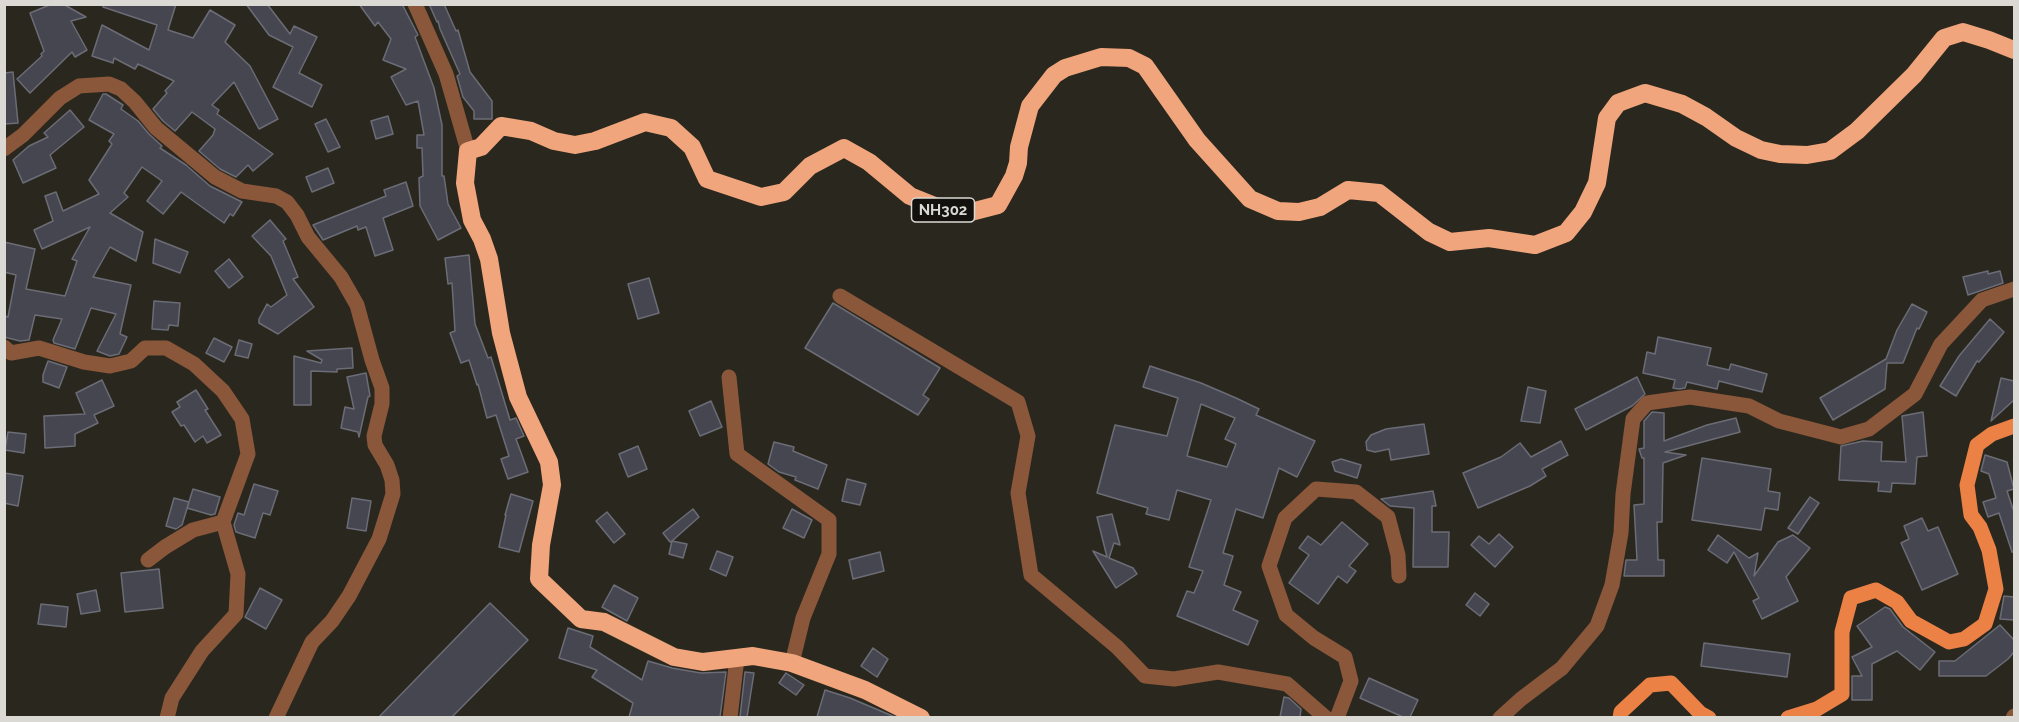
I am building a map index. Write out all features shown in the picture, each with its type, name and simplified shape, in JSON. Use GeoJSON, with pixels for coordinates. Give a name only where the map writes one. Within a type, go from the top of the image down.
{"type":"FeatureCollection","features":[{"type":"Feature","properties":{"kind":"highway","name":"NH302"},"geometry":{"type":"LineString","coordinates":[[468,151],[481,147],[501,126],[531,131],[554,141],[575,145],[595,141],[645,122],[671,128],[692,147],[707,179],[761,197],[784,192],[810,166],[844,148],[869,162],[910,196],[945,210],[967,213],[998,205],[1014,176],[1030,106],[1054,75],[1065,68],[1101,57],[1129,58],[1145,66],[1197,140],[1250,199],[1278,211],[1299,212],[1320,207],[1348,190],[1379,194],[1429,232],[1450,242],[1489,238],[1535,245],[1566,233],[1583,212],[1597,183],[1607,118],[1618,103],[1645,93],[1682,104],[1736,138],[1761,150],[1780,154],[1807,155],[1830,151],[1857,131],[1914,75],[1944,38],[1963,32],[2014,50]]}},
{"type":"Feature","properties":{"kind":"highway"},"geometry":{"type":"LineString","coordinates":[[468,151],[465,183],[467,200],[472,220],[489,259],[501,333],[518,397],[549,462],[552,485],[541,545],[539,579],[581,619],[604,622],[674,657],[702,662],[753,656],[792,663],[865,690],[921,717]]}},
{"type":"Feature","properties":{"kind":"main road"},"geometry":{"type":"LineString","coordinates":[[1788,717],[1817,710],[1842,693],[1842,632],[1851,598],[1876,590],[1897,602],[1911,621],[1949,642],[1964,639],[1985,624],[1996,589],[1989,550],[1980,527],[1971,514],[1966,486],[1977,445],[1992,434],[2014,426]]}},
{"type":"Feature","properties":{"kind":"main road"},"geometry":{"type":"LineString","coordinates":[[1620,717],[1621,712],[1650,685],[1671,683],[1700,713],[1709,717]]}},
{"type":"Feature","properties":{"kind":"street"},"geometry":{"type":"LineString","coordinates":[[416,4],[446,74],[468,151]]}},
{"type":"Feature","properties":{"kind":"street"},"geometry":{"type":"LineString","coordinates":[[4,149],[23,135],[60,98],[79,86],[109,84],[121,89],[156,128],[215,177],[242,191],[276,196],[287,202],[297,215],[308,237],[341,277],[357,305],[382,388],[382,404],[374,436],[375,445],[390,472],[393,494],[379,538],[349,596],[332,621],[312,642],[276,717]]}},
{"type":"Feature","properties":{"kind":"street"},"geometry":{"type":"LineString","coordinates":[[1500,717],[1562,668],[1597,626],[1612,585],[1621,532],[1623,494],[1633,419],[1647,403],[1690,397],[1749,406],[1779,421],[1840,437],[1869,429],[1916,394],[1941,344],[1982,300],[2014,289]]}},
{"type":"Feature","properties":{"kind":"street"},"geometry":{"type":"LineString","coordinates":[[840,296],[1018,402],[1028,436],[1018,493],[1031,575],[1117,647],[1145,676],[1174,679],[1218,672],[1287,684],[1326,717]]}},
{"type":"Feature","properties":{"kind":"street"},"geometry":{"type":"LineString","coordinates":[[4,347],[10,353],[39,348],[84,362],[110,366],[131,361],[145,348],[166,348],[194,364],[223,391],[242,419],[248,454],[224,522],[238,574],[236,614],[202,651],[172,698],[167,717]]}},
{"type":"Feature","properties":{"kind":"street"},"geometry":{"type":"LineString","coordinates":[[729,377],[737,454],[829,520],[829,554],[803,618],[792,663]]}},
{"type":"Feature","properties":{"kind":"street"},"geometry":{"type":"LineString","coordinates":[[1337,717],[1351,681],[1345,657],[1314,638],[1286,615],[1269,566],[1285,518],[1316,489],[1356,492],[1388,517],[1398,555],[1399,576]]}},
{"type":"Feature","properties":{"kind":"street"},"geometry":{"type":"LineString","coordinates":[[148,560],[165,546],[193,530],[224,522]]}},
{"type":"Feature","properties":{"kind":"street"},"geometry":{"type":"LineString","coordinates":[[730,717],[737,658]]}},
{"type":"Feature","properties":{"kind":"building"},"geometry":{"type":"Polygon","coordinates":[[[52,4],[63,4],[86,17],[71,21],[87,50],[75,57],[72,52],[30,93],[17,79],[42,56],[44,51],[30,13],[52,4]]]}},
{"type":"Feature","properties":{"kind":"building"},"geometry":{"type":"Polygon","coordinates":[[[103,4],[176,4],[168,30],[193,38],[210,10],[235,25],[225,42],[250,66],[278,119],[259,129],[234,82],[212,105],[219,110],[217,114],[273,154],[253,171],[248,165],[236,177],[220,169],[199,151],[213,135],[215,129],[192,112],[175,131],[163,121],[153,109],[174,81],[138,64],[135,69],[114,58],[113,63],[92,56],[102,25],[149,50],[157,25],[103,7],[103,4]]]}},
{"type":"Feature","properties":{"kind":"building"},"geometry":{"type":"Polygon","coordinates":[[[246,4],[267,4],[290,34],[294,26],[317,37],[299,73],[322,85],[312,107],[273,87],[293,47],[269,35],[246,4]]]}},
{"type":"Feature","properties":{"kind":"building"},"geometry":{"type":"Polygon","coordinates":[[[359,4],[402,4],[418,35],[415,37],[434,88],[442,125],[442,176],[444,176],[448,204],[461,228],[438,240],[420,206],[419,178],[423,176],[422,148],[417,148],[417,135],[424,135],[418,101],[406,105],[391,77],[406,69],[383,60],[391,39],[378,22],[375,26],[359,4]]]}},
{"type":"Feature","properties":{"kind":"building"},"geometry":{"type":"Polygon","coordinates":[[[429,4],[444,4],[456,31],[458,30],[470,72],[492,101],[492,119],[474,119],[474,111],[463,97],[457,76],[460,74],[429,4]]]}},
{"type":"Feature","properties":{"kind":"building"},"geometry":{"type":"Polygon","coordinates":[[[13,72],[18,123],[4,124],[4,73],[13,72]]]}},
{"type":"Feature","properties":{"kind":"building"},"geometry":{"type":"Polygon","coordinates":[[[103,94],[123,105],[121,109],[138,121],[162,146],[160,148],[186,165],[210,186],[242,202],[233,216],[230,214],[224,223],[181,192],[163,214],[147,201],[162,181],[142,167],[124,193],[128,197],[110,213],[143,232],[136,261],[110,247],[93,277],[131,285],[120,334],[127,337],[119,354],[110,356],[97,351],[116,314],[91,308],[75,349],[54,343],[53,340],[62,319],[35,315],[29,340],[20,341],[4,337],[4,316],[8,317],[16,275],[4,272],[4,242],[35,249],[26,289],[65,296],[77,261],[72,259],[90,227],[42,249],[34,230],[53,221],[45,196],[56,192],[63,211],[99,194],[89,180],[112,144],[109,141],[114,134],[89,120],[103,94]]]}},
{"type":"Feature","properties":{"kind":"building"},"geometry":{"type":"Polygon","coordinates":[[[70,110],[84,127],[50,155],[56,168],[23,183],[13,160],[29,146],[48,137],[44,133],[70,110]]]}},
{"type":"Feature","properties":{"kind":"building"},"geometry":{"type":"Polygon","coordinates":[[[388,116],[393,134],[376,139],[371,121],[388,116]]]}},
{"type":"Feature","properties":{"kind":"building"},"geometry":{"type":"Polygon","coordinates":[[[326,119],[340,147],[328,152],[315,124],[326,119]]]}},
{"type":"Feature","properties":{"kind":"building"},"geometry":{"type":"Polygon","coordinates":[[[328,168],[334,183],[312,192],[306,177],[328,168]]]}},
{"type":"Feature","properties":{"kind":"building"},"geometry":{"type":"Polygon","coordinates":[[[406,182],[413,206],[383,218],[393,250],[375,256],[366,227],[358,230],[357,226],[323,240],[313,225],[386,196],[384,190],[406,182]]]}},
{"type":"Feature","properties":{"kind":"building"},"geometry":{"type":"Polygon","coordinates":[[[270,220],[286,239],[283,241],[298,277],[293,279],[314,307],[278,334],[259,323],[259,319],[267,304],[271,307],[287,295],[271,256],[252,236],[270,220]]]}},
{"type":"Feature","properties":{"kind":"building"},"geometry":{"type":"Polygon","coordinates":[[[155,239],[188,252],[180,273],[153,263],[155,239]]]}},
{"type":"Feature","properties":{"kind":"building"},"geometry":{"type":"Polygon","coordinates":[[[469,255],[475,324],[488,358],[491,357],[510,420],[516,418],[524,436],[516,439],[528,472],[508,479],[501,459],[509,456],[496,415],[487,418],[469,360],[461,363],[450,333],[455,331],[452,283],[448,284],[445,258],[469,255]]]}},
{"type":"Feature","properties":{"kind":"building"},"geometry":{"type":"Polygon","coordinates":[[[229,259],[243,277],[229,288],[215,271],[229,259]]]}},
{"type":"Feature","properties":{"kind":"building"},"geometry":{"type":"Polygon","coordinates":[[[1988,271],[1988,274],[2000,271],[2003,283],[1968,295],[1963,277],[1988,271]]]}},
{"type":"Feature","properties":{"kind":"building"},"geometry":{"type":"Polygon","coordinates":[[[649,278],[659,313],[638,319],[628,284],[649,278]]]}},
{"type":"Feature","properties":{"kind":"building"},"geometry":{"type":"Polygon","coordinates":[[[154,301],[180,303],[178,326],[169,325],[168,330],[152,329],[154,301]]]}},
{"type":"Feature","properties":{"kind":"building"},"geometry":{"type":"Polygon","coordinates":[[[833,303],[940,368],[923,395],[929,399],[918,415],[805,348],[833,303]]]}},
{"type":"Feature","properties":{"kind":"building"},"geometry":{"type":"Polygon","coordinates":[[[1912,304],[1927,312],[1919,329],[1917,328],[1903,363],[1887,363],[1885,389],[1833,420],[1820,398],[1886,359],[1897,330],[1912,304]]]}},
{"type":"Feature","properties":{"kind":"building"},"geometry":{"type":"Polygon","coordinates":[[[1990,319],[2004,332],[1979,362],[1977,361],[1956,396],[1940,386],[1959,356],[1990,319]]]}},
{"type":"Feature","properties":{"kind":"building"},"geometry":{"type":"Polygon","coordinates":[[[1658,337],[1711,348],[1707,365],[1729,370],[1731,364],[1767,374],[1762,392],[1719,381],[1717,389],[1687,382],[1685,388],[1679,389],[1673,388],[1675,380],[1643,373],[1647,352],[1655,354],[1658,337]]]}},
{"type":"Feature","properties":{"kind":"building"},"geometry":{"type":"Polygon","coordinates":[[[214,338],[232,347],[224,362],[206,353],[214,338]]]}},
{"type":"Feature","properties":{"kind":"building"},"geometry":{"type":"Polygon","coordinates":[[[239,340],[252,344],[248,358],[235,355],[239,340]]]}},
{"type":"Feature","properties":{"kind":"building"},"geometry":{"type":"Polygon","coordinates":[[[352,348],[353,368],[337,369],[337,372],[311,371],[311,405],[294,405],[294,356],[321,363],[322,360],[307,351],[352,348]]]}},
{"type":"Feature","properties":{"kind":"building"},"geometry":{"type":"Polygon","coordinates":[[[48,361],[67,367],[59,388],[43,382],[48,361]]]}},
{"type":"Feature","properties":{"kind":"building"},"geometry":{"type":"Polygon","coordinates":[[[1150,366],[1201,383],[1236,398],[1259,409],[1256,415],[1315,441],[1297,477],[1279,468],[1263,518],[1236,509],[1223,553],[1233,556],[1224,585],[1241,592],[1233,610],[1258,621],[1248,645],[1177,616],[1187,591],[1194,593],[1203,571],[1189,567],[1211,500],[1177,490],[1169,520],[1146,514],[1148,508],[1097,493],[1115,425],[1167,436],[1178,398],[1143,387],[1150,366]],[[1201,404],[1187,456],[1227,467],[1236,444],[1225,439],[1235,418],[1201,404]]]}},
{"type":"Feature","properties":{"kind":"building"},"geometry":{"type":"Polygon","coordinates":[[[366,373],[370,396],[359,437],[358,432],[341,428],[345,407],[354,409],[347,377],[366,373]]]}},
{"type":"Feature","properties":{"kind":"building"},"geometry":{"type":"Polygon","coordinates":[[[1637,377],[1645,394],[1632,406],[1586,430],[1575,409],[1637,377]]]}},
{"type":"Feature","properties":{"kind":"building"},"geometry":{"type":"Polygon","coordinates":[[[2001,378],[2014,381],[2014,400],[1991,421],[2001,378]]]}},
{"type":"Feature","properties":{"kind":"building"},"geometry":{"type":"Polygon","coordinates":[[[102,380],[114,406],[94,415],[98,423],[75,434],[75,446],[45,448],[44,416],[85,414],[76,393],[102,380]]]}},
{"type":"Feature","properties":{"kind":"building"},"geometry":{"type":"Polygon","coordinates":[[[1528,387],[1546,391],[1540,423],[1521,421],[1528,387]]]}},
{"type":"Feature","properties":{"kind":"building"},"geometry":{"type":"Polygon","coordinates":[[[196,390],[208,409],[205,410],[221,435],[207,443],[203,436],[195,442],[172,412],[180,407],[177,402],[196,390]]]}},
{"type":"Feature","properties":{"kind":"building"},"geometry":{"type":"Polygon","coordinates":[[[711,401],[722,427],[700,436],[689,411],[711,401]]]}},
{"type":"Feature","properties":{"kind":"building"},"geometry":{"type":"Polygon","coordinates":[[[1652,412],[1664,413],[1664,441],[1707,425],[1736,418],[1740,432],[1665,452],[1686,455],[1663,463],[1662,522],[1657,522],[1658,560],[1664,560],[1664,576],[1624,576],[1626,560],[1637,560],[1634,505],[1644,504],[1644,458],[1639,449],[1644,448],[1644,421],[1652,412]]]}},
{"type":"Feature","properties":{"kind":"building"},"geometry":{"type":"Polygon","coordinates":[[[1923,412],[1927,456],[1917,457],[1915,484],[1892,483],[1891,492],[1878,491],[1879,482],[1839,480],[1841,446],[1863,441],[1882,442],[1881,461],[1906,462],[1902,416],[1923,412]]]}},
{"type":"Feature","properties":{"kind":"building"},"geometry":{"type":"Polygon","coordinates":[[[1424,424],[1429,454],[1391,460],[1389,449],[1375,452],[1367,450],[1366,442],[1371,435],[1386,429],[1424,424]]]}},
{"type":"Feature","properties":{"kind":"building"},"geometry":{"type":"Polygon","coordinates":[[[8,432],[26,434],[24,453],[5,450],[8,432]]]}},
{"type":"Feature","properties":{"kind":"building"},"geometry":{"type":"Polygon","coordinates":[[[1561,441],[1568,455],[1542,469],[1546,476],[1530,486],[1478,508],[1463,473],[1501,457],[1520,443],[1531,457],[1561,441]]]}},
{"type":"Feature","properties":{"kind":"building"},"geometry":{"type":"Polygon","coordinates":[[[774,442],[794,447],[793,451],[827,465],[818,489],[795,480],[796,477],[779,472],[768,464],[774,442]]]}},
{"type":"Feature","properties":{"kind":"building"},"geometry":{"type":"Polygon","coordinates":[[[638,446],[647,469],[628,477],[619,454],[638,446]]]}},
{"type":"Feature","properties":{"kind":"building"},"geometry":{"type":"Polygon","coordinates":[[[1985,455],[2007,462],[2014,489],[2007,491],[2014,512],[2014,552],[2012,552],[1999,513],[1988,517],[1983,502],[1996,498],[1989,474],[1981,471],[1985,455]]]}},
{"type":"Feature","properties":{"kind":"building"},"geometry":{"type":"Polygon","coordinates":[[[1702,458],[1771,469],[1768,491],[1780,493],[1778,510],[1765,508],[1761,530],[1692,520],[1702,458]]]}},
{"type":"Feature","properties":{"kind":"building"},"geometry":{"type":"Polygon","coordinates":[[[1341,459],[1361,465],[1357,478],[1335,471],[1332,462],[1341,459]]]}},
{"type":"Feature","properties":{"kind":"building"},"geometry":{"type":"Polygon","coordinates":[[[4,473],[23,476],[18,506],[4,503],[4,473]]]}},
{"type":"Feature","properties":{"kind":"building"},"geometry":{"type":"Polygon","coordinates":[[[847,479],[866,484],[860,505],[842,501],[847,479]]]}},
{"type":"Feature","properties":{"kind":"building"},"geometry":{"type":"Polygon","coordinates":[[[254,484],[278,491],[270,515],[263,513],[255,538],[236,532],[234,525],[238,513],[244,515],[254,484]]]}},
{"type":"Feature","properties":{"kind":"building"},"geometry":{"type":"Polygon","coordinates":[[[193,489],[220,497],[215,514],[211,515],[187,508],[193,489]]]}},
{"type":"Feature","properties":{"kind":"building"},"geometry":{"type":"Polygon","coordinates":[[[1433,491],[1436,506],[1432,506],[1432,532],[1449,532],[1448,567],[1413,567],[1414,508],[1390,506],[1381,499],[1433,491]]]}},
{"type":"Feature","properties":{"kind":"building"},"geometry":{"type":"Polygon","coordinates":[[[511,494],[533,501],[519,552],[499,547],[511,494]]]}},
{"type":"Feature","properties":{"kind":"building"},"geometry":{"type":"Polygon","coordinates":[[[1810,497],[1819,503],[1798,534],[1788,528],[1810,497]]]}},
{"type":"Feature","properties":{"kind":"building"},"geometry":{"type":"Polygon","coordinates":[[[174,498],[189,502],[182,525],[176,529],[166,526],[174,498]]]}},
{"type":"Feature","properties":{"kind":"building"},"geometry":{"type":"Polygon","coordinates":[[[352,498],[371,501],[366,531],[347,528],[352,498]]]}},
{"type":"Feature","properties":{"kind":"building"},"geometry":{"type":"Polygon","coordinates":[[[693,509],[699,517],[670,542],[663,533],[693,509]]]}},
{"type":"Feature","properties":{"kind":"building"},"geometry":{"type":"Polygon","coordinates":[[[792,509],[812,520],[804,538],[783,528],[792,509]]]}},
{"type":"Feature","properties":{"kind":"building"},"geometry":{"type":"Polygon","coordinates":[[[607,512],[625,534],[614,543],[596,521],[607,512]]]}},
{"type":"Feature","properties":{"kind":"building"},"geometry":{"type":"Polygon","coordinates":[[[1112,514],[1120,545],[1114,543],[1109,558],[1133,568],[1137,574],[1116,588],[1093,551],[1107,557],[1097,517],[1112,514]]]}},
{"type":"Feature","properties":{"kind":"building"},"geometry":{"type":"Polygon","coordinates":[[[1922,518],[1928,531],[1938,527],[1958,574],[1922,590],[1901,543],[1909,539],[1904,526],[1922,518]]]}},
{"type":"Feature","properties":{"kind":"building"},"geometry":{"type":"Polygon","coordinates":[[[1342,522],[1368,544],[1349,566],[1356,571],[1347,583],[1338,576],[1318,604],[1289,583],[1309,555],[1299,548],[1308,536],[1321,545],[1342,522]]]}},
{"type":"Feature","properties":{"kind":"building"},"geometry":{"type":"Polygon","coordinates":[[[1499,534],[1513,547],[1495,567],[1471,545],[1479,536],[1489,544],[1499,534]]]}},
{"type":"Feature","properties":{"kind":"building"},"geometry":{"type":"Polygon","coordinates":[[[1718,535],[1749,558],[1758,553],[1754,576],[1778,542],[1793,535],[1810,548],[1786,577],[1798,601],[1762,619],[1753,601],[1759,598],[1734,552],[1727,563],[1708,550],[1718,535]]]}},
{"type":"Feature","properties":{"kind":"building"},"geometry":{"type":"Polygon","coordinates":[[[672,541],[687,544],[683,558],[669,554],[672,541]]]}},
{"type":"Feature","properties":{"kind":"building"},"geometry":{"type":"Polygon","coordinates":[[[717,551],[733,557],[726,576],[710,569],[717,551]]]}},
{"type":"Feature","properties":{"kind":"building"},"geometry":{"type":"Polygon","coordinates":[[[880,552],[884,571],[853,579],[849,560],[880,552]]]}},
{"type":"Feature","properties":{"kind":"building"},"geometry":{"type":"Polygon","coordinates":[[[159,569],[163,608],[125,612],[121,573],[159,569]]]}},
{"type":"Feature","properties":{"kind":"building"},"geometry":{"type":"Polygon","coordinates":[[[614,585],[638,598],[627,621],[602,607],[614,585]]]}},
{"type":"Feature","properties":{"kind":"building"},"geometry":{"type":"Polygon","coordinates":[[[260,588],[282,600],[266,629],[245,617],[260,588]]]}},
{"type":"Feature","properties":{"kind":"building"},"geometry":{"type":"Polygon","coordinates":[[[96,590],[100,611],[81,614],[77,594],[96,590]]]}},
{"type":"Feature","properties":{"kind":"building"},"geometry":{"type":"Polygon","coordinates":[[[1475,593],[1489,604],[1480,616],[1466,605],[1475,593]]]}},
{"type":"Feature","properties":{"kind":"building"},"geometry":{"type":"Polygon","coordinates":[[[2004,596],[2014,597],[2014,620],[2000,619],[2004,596]]]}},
{"type":"Feature","properties":{"kind":"building"},"geometry":{"type":"Polygon","coordinates":[[[490,603],[528,640],[452,717],[379,717],[490,603]]]}},
{"type":"Feature","properties":{"kind":"building"},"geometry":{"type":"Polygon","coordinates":[[[41,604],[68,607],[66,627],[38,624],[41,604]]]}},
{"type":"Feature","properties":{"kind":"building"},"geometry":{"type":"Polygon","coordinates":[[[1885,607],[1890,609],[1903,627],[1935,652],[1920,670],[1897,651],[1872,664],[1872,700],[1852,700],[1852,676],[1862,676],[1852,657],[1872,647],[1857,626],[1885,607]]]}},
{"type":"Feature","properties":{"kind":"building"},"geometry":{"type":"Polygon","coordinates":[[[2000,625],[2014,640],[2014,652],[2008,659],[1986,676],[1939,676],[1939,661],[1955,661],[2000,625]]]}},
{"type":"Feature","properties":{"kind":"building"},"geometry":{"type":"Polygon","coordinates":[[[568,628],[593,636],[590,647],[642,680],[648,661],[701,673],[726,672],[720,717],[629,717],[633,703],[592,677],[597,670],[559,658],[568,628]]]}},
{"type":"Feature","properties":{"kind":"building"},"geometry":{"type":"Polygon","coordinates":[[[1704,643],[1790,654],[1787,677],[1701,666],[1704,643]]]}},
{"type":"Feature","properties":{"kind":"building"},"geometry":{"type":"Polygon","coordinates":[[[873,648],[888,659],[877,677],[861,666],[873,648]]]}},
{"type":"Feature","properties":{"kind":"building"},"geometry":{"type":"Polygon","coordinates":[[[745,672],[754,673],[747,717],[740,717],[745,672]]]}},
{"type":"Feature","properties":{"kind":"building"},"geometry":{"type":"Polygon","coordinates":[[[786,673],[804,685],[796,695],[779,683],[786,673]]]}},
{"type":"Feature","properties":{"kind":"building"},"geometry":{"type":"Polygon","coordinates":[[[1369,678],[1418,700],[1410,717],[1403,717],[1360,698],[1369,678]]]}},
{"type":"Feature","properties":{"kind":"building"},"geometry":{"type":"Polygon","coordinates":[[[825,690],[850,698],[895,717],[817,717],[825,690]]]}},
{"type":"Feature","properties":{"kind":"building"},"geometry":{"type":"Polygon","coordinates":[[[1284,697],[1289,698],[1301,709],[1300,717],[1280,717],[1284,697]]]}}]}
